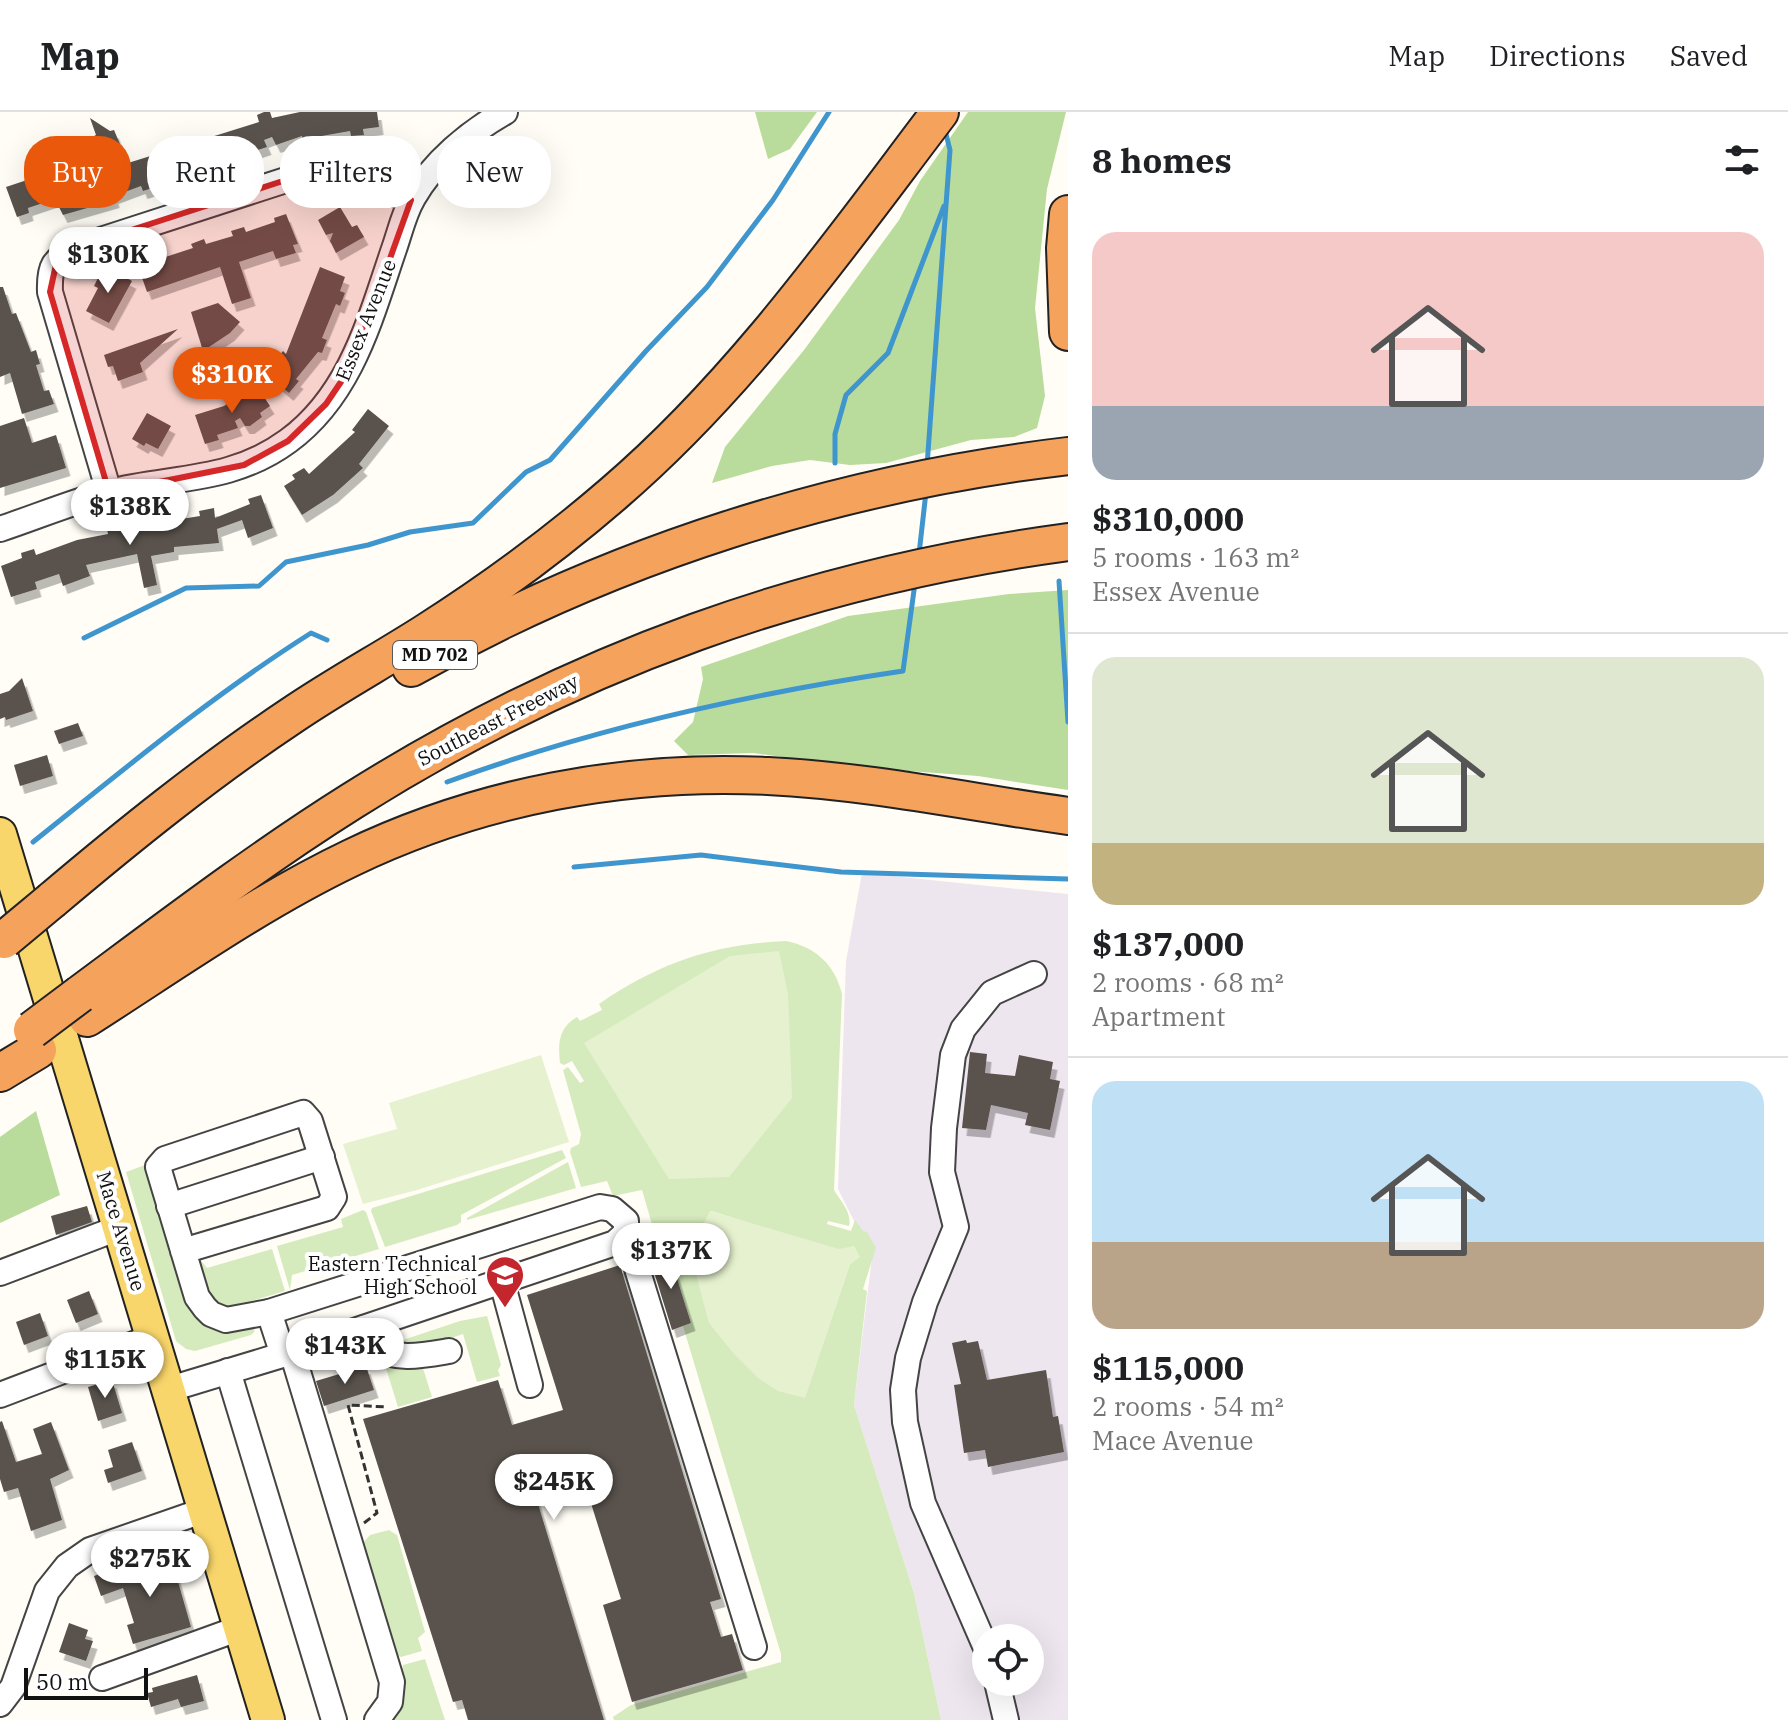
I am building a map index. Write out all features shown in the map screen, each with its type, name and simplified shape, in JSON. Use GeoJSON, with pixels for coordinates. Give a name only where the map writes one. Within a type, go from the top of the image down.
{"type":"FeatureCollection","features":[{"type":"Feature","properties":{"kind":"highway"},"geometry":{"type":"LineString","coordinates":[[53,904],[154,814],[219,766],[292,715],[461,609],[616,491],[751,356],[940,112]]}},
{"type":"Feature","properties":{"kind":"highway"},"geometry":{"type":"LineString","coordinates":[[1068,214],[1065,248],[1068,332]]}},
{"type":"Feature","properties":{"kind":"highway","name":"MD 702"},"geometry":{"type":"LineString","coordinates":[[2,943],[228,779],[305,730],[455,643],[534,605],[683,545],[770,517],[861,492],[992,465],[1068,456]]}},
{"type":"Feature","properties":{"kind":"highway","name":"Southeast Freeway"},"geometry":{"type":"LineString","coordinates":[[84,1006],[277,851],[352,801],[499,716],[573,680],[652,646],[728,619],[850,583],[983,553],[1068,542]]}},
{"type":"Feature","properties":{"kind":"highway"},"geometry":{"type":"LineString","coordinates":[[0,1073],[35,1040],[84,1006],[352,858],[447,819],[541,794],[606,782],[770,776],[865,786],[1068,816]]}},
{"type":"Feature","properties":{"kind":"highway"},"geometry":{"type":"LineString","coordinates":[[0,1054],[35,1040]]}},
{"type":"Feature","properties":{"kind":"main road","name":"Mace Avenue"},"geometry":{"type":"LineString","coordinates":[[0,837],[121,1227],[268,1720]]}},
{"type":"Feature","properties":{"kind":"street","name":"Essex Avenue"},"geometry":{"type":"LineString","coordinates":[[421,186],[459,145],[505,112]]}},
{"type":"Feature","properties":{"kind":"street"},"geometry":{"type":"LineString","coordinates":[[109,492],[50,292],[50,271],[57,260],[76,248],[280,182]]}},
{"type":"Feature","properties":{"kind":"street","name":"Essex Avenue"},"geometry":{"type":"LineString","coordinates":[[0,529],[109,492],[189,481],[233,469],[266,455],[307,424],[326,404],[351,367],[408,208]]}},
{"type":"Feature","properties":{"kind":"street"},"geometry":{"type":"LineString","coordinates":[[976,1624],[923,1503],[905,1422],[903,1390],[908,1358],[925,1302],[956,1227],[942,1172],[953,1055],[963,1029],[992,993],[1034,974]]}},
{"type":"Feature","properties":{"kind":"street"},"geometry":{"type":"LineString","coordinates":[[183,1251],[327,1208],[334,1197],[310,1121],[303,1113],[165,1159],[158,1167],[169,1206],[197,1297],[211,1314],[226,1320],[269,1312],[600,1207],[620,1214],[626,1221],[626,1233],[754,1647]]}},
{"type":"Feature","properties":{"kind":"street"},"geometry":{"type":"LineString","coordinates":[[169,1206],[322,1157]]}},
{"type":"Feature","properties":{"kind":"street"},"geometry":{"type":"LineString","coordinates":[[0,1273],[121,1227]]}},
{"type":"Feature","properties":{"kind":"street"},"geometry":{"type":"LineString","coordinates":[[170,1389],[502,1282],[615,1243],[626,1233]]}},
{"type":"Feature","properties":{"kind":"street"},"geometry":{"type":"LineString","coordinates":[[502,1282],[530,1385]]}},
{"type":"Feature","properties":{"kind":"street"},"geometry":{"type":"LineString","coordinates":[[269,1312],[288,1353],[348,1533],[392,1682],[390,1702],[377,1720]]}},
{"type":"Feature","properties":{"kind":"street"},"geometry":{"type":"LineString","coordinates":[[364,1328],[370,1346],[393,1357],[449,1351]]}},
{"type":"Feature","properties":{"kind":"street"},"geometry":{"type":"LineString","coordinates":[[0,1395],[152,1337]]}},
{"type":"Feature","properties":{"kind":"street"},"geometry":{"type":"LineString","coordinates":[[228,1371],[334,1720]]}},
{"type":"Feature","properties":{"kind":"street"},"geometry":{"type":"LineString","coordinates":[[0,1704],[13,1687],[47,1591],[67,1566],[90,1550],[205,1510]]}},
{"type":"Feature","properties":{"kind":"street"},"geometry":{"type":"LineString","coordinates":[[102,1678],[240,1628]]}},
{"type":"Feature","properties":{"kind":"street"},"geometry":{"type":"LineString","coordinates":[[1000,1696],[1006,1720]]}},
{"type":"Feature","properties":{"kind":"path"},"geometry":{"type":"LineString","coordinates":[[348,1533],[377,1513],[348,1405],[387,1407]]}},
{"type":"Feature","properties":{"kind":"highlighted area"},"geometry":{"type":"Polygon","coordinates":[[[289,179],[360,181],[411,200],[351,367],[326,404],[288,441],[244,465],[109,492],[50,292],[57,260],[76,248],[289,179]]]}},
{"type":"Feature","properties":{"kind":"shaded area"},"geometry":{"type":"Polygon","coordinates":[[[862,873],[1068,894],[1068,1720],[941,1720],[914,1593],[854,1405],[872,1257],[838,1189],[846,961],[862,873]]]}},
{"type":"Feature","properties":{"kind":"green space"},"geometry":{"type":"Polygon","coordinates":[[[755,112],[817,112],[790,149],[768,159],[755,112]]]}},
{"type":"Feature","properties":{"kind":"green space"},"geometry":{"type":"Polygon","coordinates":[[[968,112],[1066,112],[1047,189],[1035,308],[1045,396],[1037,428],[1014,437],[971,440],[886,463],[850,465],[810,460],[772,466],[712,483],[725,447],[804,350],[899,220],[920,181],[968,112]]]}},
{"type":"Feature","properties":{"kind":"green space"},"geometry":{"type":"Polygon","coordinates":[[[1068,590],[1068,790],[978,776],[867,768],[753,753],[688,755],[674,741],[693,722],[703,679],[701,667],[848,616],[1009,594],[1068,590]]]}},
{"type":"Feature","properties":{"kind":"green space"},"geometry":{"type":"Polygon","coordinates":[[[786,941],[815,953],[835,974],[842,994],[834,1190],[850,1221],[849,1226],[828,1221],[827,1224],[851,1231],[855,1220],[876,1248],[863,1289],[867,1291],[854,1405],[914,1593],[941,1720],[614,1720],[613,1717],[631,1705],[781,1662],[781,1654],[683,1326],[691,1323],[669,1253],[661,1255],[642,1190],[613,1196],[607,1181],[581,1187],[570,1152],[579,1144],[581,1134],[563,1070],[568,1067],[580,1083],[584,1081],[572,1061],[564,1065],[560,1063],[561,1037],[571,1021],[577,1017],[580,1021],[602,1010],[599,1004],[643,977],[711,951],[786,941]],[[711,1211],[805,1397],[850,1264],[859,1257],[711,1211]]]}},
{"type":"Feature","properties":{"kind":"green space"},"geometry":{"type":"Polygon","coordinates":[[[779,951],[788,994],[792,1098],[729,1177],[669,1179],[584,1043],[730,956],[779,951]]]}},
{"type":"Feature","properties":{"kind":"green space"},"geometry":{"type":"Polygon","coordinates":[[[541,1055],[569,1142],[363,1204],[343,1144],[397,1129],[389,1103],[541,1055]]]}},
{"type":"Feature","properties":{"kind":"green space"},"geometry":{"type":"Polygon","coordinates":[[[36,1111],[60,1195],[0,1223],[0,1137],[36,1111]]]}},
{"type":"Feature","properties":{"kind":"green space"},"geometry":{"type":"Polygon","coordinates":[[[562,1150],[566,1158],[461,1215],[461,1222],[457,1225],[385,1247],[372,1208],[562,1150]]]}},
{"type":"Feature","properties":{"kind":"green space"},"geometry":{"type":"Polygon","coordinates":[[[568,1162],[576,1188],[467,1220],[467,1218],[568,1162]]]}},
{"type":"Feature","properties":{"kind":"green space"},"geometry":{"type":"Polygon","coordinates":[[[145,1165],[185,1299],[251,1328],[255,1331],[251,1335],[195,1351],[186,1349],[176,1341],[126,1172],[145,1165]]]}},
{"type":"Feature","properties":{"kind":"green space"},"geometry":{"type":"Polygon","coordinates":[[[363,1210],[379,1249],[292,1275],[290,1290],[277,1246],[343,1227],[341,1219],[363,1210]]]}},
{"type":"Feature","properties":{"kind":"green space"},"geometry":{"type":"Polygon","coordinates":[[[710,1211],[839,1249],[854,1246],[860,1257],[850,1264],[805,1398],[778,1391],[758,1378],[709,1323],[697,1278],[695,1241],[710,1211]]]}},
{"type":"Feature","properties":{"kind":"green space"},"geometry":{"type":"Polygon","coordinates":[[[272,1249],[285,1291],[232,1307],[220,1307],[207,1299],[198,1257],[207,1268],[272,1249]]]}},
{"type":"Feature","properties":{"kind":"green space"},"geometry":{"type":"Polygon","coordinates":[[[487,1316],[501,1365],[498,1370],[500,1376],[477,1382],[463,1334],[440,1342],[396,1349],[397,1342],[460,1321],[487,1316]]]}},
{"type":"Feature","properties":{"kind":"green space"},"geometry":{"type":"Polygon","coordinates":[[[385,1365],[400,1368],[422,1365],[432,1397],[398,1407],[385,1365]]]}},
{"type":"Feature","properties":{"kind":"green space"},"geometry":{"type":"Polygon","coordinates":[[[389,1530],[397,1535],[425,1632],[418,1638],[422,1651],[401,1657],[394,1654],[362,1544],[370,1535],[389,1530]]]}},
{"type":"Feature","properties":{"kind":"green space"},"geometry":{"type":"Polygon","coordinates":[[[425,1659],[445,1720],[391,1720],[403,1665],[425,1659]]]}},
{"type":"Feature","properties":{"kind":"building"},"geometry":{"type":"Polygon","coordinates":[[[270,112],[272,118],[300,112],[377,112],[379,127],[363,129],[364,135],[351,136],[350,131],[322,136],[280,136],[280,144],[276,145],[272,137],[264,140],[264,136],[214,136],[259,122],[257,115],[270,112]]]}},
{"type":"Feature","properties":{"kind":"building"},"geometry":{"type":"Polygon","coordinates":[[[90,118],[110,131],[114,130],[117,136],[94,136],[90,118]]]}},
{"type":"Feature","properties":{"kind":"building"},"geometry":{"type":"Polygon","coordinates":[[[147,157],[147,190],[143,191],[141,186],[131,190],[131,162],[147,157]]]}},
{"type":"Feature","properties":{"kind":"building"},"geometry":{"type":"Polygon","coordinates":[[[24,181],[24,208],[28,208],[29,213],[17,217],[6,187],[24,181]]]}},
{"type":"Feature","properties":{"kind":"building"},"geometry":{"type":"Polygon","coordinates":[[[60,208],[87,208],[63,215],[60,208]]]}},
{"type":"Feature","properties":{"kind":"building"},"geometry":{"type":"Polygon","coordinates":[[[341,208],[352,227],[357,225],[364,237],[336,253],[330,241],[333,233],[326,235],[318,220],[341,208]]]}},
{"type":"Feature","properties":{"kind":"building"},"geometry":{"type":"Polygon","coordinates":[[[286,214],[298,244],[293,245],[296,253],[276,259],[273,251],[239,262],[251,298],[232,304],[220,267],[147,292],[138,266],[193,248],[191,244],[204,239],[206,244],[233,236],[231,231],[244,227],[246,232],[275,222],[274,218],[286,214]]]}},
{"type":"Feature","properties":{"kind":"building"},"geometry":{"type":"Polygon","coordinates":[[[320,267],[345,277],[340,291],[345,293],[340,306],[336,304],[322,338],[327,340],[322,353],[318,352],[289,393],[266,373],[283,351],[286,354],[320,267]]]}},
{"type":"Feature","properties":{"kind":"building"},"geometry":{"type":"Polygon","coordinates":[[[108,268],[132,281],[109,323],[86,311],[98,288],[94,286],[100,274],[104,276],[108,268]]]}},
{"type":"Feature","properties":{"kind":"building"},"geometry":{"type":"Polygon","coordinates":[[[0,287],[3,287],[12,314],[16,313],[31,352],[36,350],[40,364],[36,365],[44,391],[49,390],[54,404],[22,414],[10,373],[0,377],[0,287]]]}},
{"type":"Feature","properties":{"kind":"building"},"geometry":{"type":"Polygon","coordinates":[[[218,303],[240,322],[230,333],[203,351],[191,312],[218,303]]]}},
{"type":"Feature","properties":{"kind":"building"},"geometry":{"type":"Polygon","coordinates":[[[178,329],[140,363],[143,372],[118,381],[113,366],[108,367],[104,355],[178,329]]]}},
{"type":"Feature","properties":{"kind":"building"},"geometry":{"type":"Polygon","coordinates":[[[256,385],[270,406],[260,413],[262,417],[250,426],[245,426],[240,418],[235,421],[238,428],[217,435],[219,440],[205,444],[195,415],[224,406],[256,385]]]}},
{"type":"Feature","properties":{"kind":"building"},"geometry":{"type":"Polygon","coordinates":[[[368,409],[389,426],[359,464],[363,468],[333,495],[302,515],[284,486],[295,479],[292,475],[304,468],[309,474],[355,432],[352,430],[368,409]]]}},
{"type":"Feature","properties":{"kind":"building"},"geometry":{"type":"Polygon","coordinates":[[[147,413],[171,426],[158,449],[132,439],[147,413]]]}},
{"type":"Feature","properties":{"kind":"building"},"geometry":{"type":"Polygon","coordinates":[[[24,418],[32,443],[56,435],[66,468],[0,488],[0,426],[24,418]]]}},
{"type":"Feature","properties":{"kind":"building"},"geometry":{"type":"Polygon","coordinates":[[[261,495],[273,528],[248,538],[242,520],[217,529],[219,543],[174,547],[174,552],[151,556],[157,585],[144,588],[137,554],[86,565],[90,576],[63,586],[59,574],[35,582],[37,589],[11,597],[1,566],[22,558],[21,553],[34,549],[36,555],[77,540],[108,534],[107,529],[121,526],[122,530],[156,524],[155,519],[168,517],[169,521],[200,516],[199,511],[214,508],[215,518],[250,504],[248,499],[261,495]]]}},
{"type":"Feature","properties":{"kind":"building"},"geometry":{"type":"Polygon","coordinates":[[[22,678],[33,711],[0,719],[0,694],[9,691],[22,678]]]}},
{"type":"Feature","properties":{"kind":"building"},"geometry":{"type":"Polygon","coordinates":[[[78,723],[83,736],[59,744],[54,731],[78,723]]]}},
{"type":"Feature","properties":{"kind":"building"},"geometry":{"type":"Polygon","coordinates":[[[47,755],[53,776],[20,786],[14,765],[47,755]]]}},
{"type":"Feature","properties":{"kind":"building"},"geometry":{"type":"Polygon","coordinates":[[[970,1052],[987,1054],[985,1073],[1015,1076],[1019,1055],[1053,1062],[1050,1079],[1060,1081],[1050,1130],[1025,1125],[1028,1113],[991,1105],[986,1130],[962,1128],[970,1052]]]}},
{"type":"Feature","properties":{"kind":"building"},"geometry":{"type":"Polygon","coordinates":[[[87,1206],[92,1222],[56,1235],[51,1216],[87,1206]]]}},
{"type":"Feature","properties":{"kind":"building"},"geometry":{"type":"Polygon","coordinates":[[[669,1253],[691,1323],[672,1330],[650,1259],[669,1253]]]}},
{"type":"Feature","properties":{"kind":"building"},"geometry":{"type":"Polygon","coordinates":[[[620,1265],[721,1599],[710,1602],[721,1637],[732,1634],[743,1670],[632,1702],[603,1605],[621,1599],[584,1481],[535,1494],[604,1720],[468,1720],[462,1700],[453,1702],[363,1419],[498,1380],[512,1425],[563,1410],[527,1295],[620,1265]]]}},
{"type":"Feature","properties":{"kind":"building"},"geometry":{"type":"Polygon","coordinates":[[[89,1291],[98,1314],[76,1323],[67,1300],[89,1291]]]}},
{"type":"Feature","properties":{"kind":"building"},"geometry":{"type":"Polygon","coordinates":[[[40,1313],[48,1336],[24,1345],[16,1322],[40,1313]]]}},
{"type":"Feature","properties":{"kind":"building"},"geometry":{"type":"Polygon","coordinates":[[[966,1340],[967,1343],[978,1341],[987,1380],[1046,1370],[1053,1417],[1058,1416],[1064,1452],[988,1467],[985,1450],[964,1453],[954,1385],[961,1384],[952,1343],[966,1340]]]}},
{"type":"Feature","properties":{"kind":"building"},"geometry":{"type":"Polygon","coordinates":[[[366,1366],[374,1390],[324,1406],[316,1381],[366,1366]]]}},
{"type":"Feature","properties":{"kind":"building"},"geometry":{"type":"Polygon","coordinates":[[[112,1380],[122,1413],[98,1421],[88,1387],[112,1380]]]}},
{"type":"Feature","properties":{"kind":"building"},"geometry":{"type":"Polygon","coordinates":[[[2,1421],[16,1462],[42,1454],[33,1429],[51,1422],[69,1470],[50,1479],[62,1520],[31,1531],[18,1488],[4,1492],[0,1479],[2,1421]]]}},
{"type":"Feature","properties":{"kind":"building"},"geometry":{"type":"Polygon","coordinates":[[[132,1442],[142,1471],[108,1483],[104,1470],[113,1467],[108,1450],[132,1442]]]}},
{"type":"Feature","properties":{"kind":"building"},"geometry":{"type":"Polygon","coordinates":[[[168,1556],[191,1627],[133,1644],[127,1625],[134,1623],[123,1588],[101,1596],[94,1576],[113,1569],[116,1576],[168,1556]]]}},
{"type":"Feature","properties":{"kind":"building"},"geometry":{"type":"Polygon","coordinates":[[[69,1623],[88,1630],[85,1639],[93,1641],[86,1661],[59,1652],[69,1623]]]}},
{"type":"Feature","properties":{"kind":"building"},"geometry":{"type":"Polygon","coordinates":[[[197,1675],[204,1701],[181,1707],[178,1699],[151,1707],[147,1693],[153,1692],[152,1688],[197,1675]]]}},
{"type":"Feature","properties":{"kind":"waterway"},"geometry":{"type":"LineString","coordinates":[[84,638],[186,588],[259,586],[286,562],[368,545],[410,532],[473,523],[526,472],[550,460],[707,287],[773,200],[829,112]]}},
{"type":"Feature","properties":{"kind":"waterway"},"geometry":{"type":"LineString","coordinates":[[927,466],[950,150],[945,130]]}},
{"type":"Feature","properties":{"kind":"waterway"},"geometry":{"type":"LineString","coordinates":[[835,463],[835,434],[846,395],[888,353],[944,206]]}},
{"type":"Feature","properties":{"kind":"waterway"},"geometry":{"type":"LineString","coordinates":[[919,554],[926,492]]}},
{"type":"Feature","properties":{"kind":"waterway"},"geometry":{"type":"LineString","coordinates":[[1059,581],[1068,722]]}},
{"type":"Feature","properties":{"kind":"waterway"},"geometry":{"type":"LineString","coordinates":[[447,782],[559,745],[672,715],[787,690],[903,671],[915,583]]}},
{"type":"Feature","properties":{"kind":"waterway"},"geometry":{"type":"LineString","coordinates":[[33,842],[169,734],[275,657],[311,633],[327,640]]}},
{"type":"Feature","properties":{"kind":"waterway"},"geometry":{"type":"LineString","coordinates":[[574,867],[701,855],[841,872],[1068,879]]}},
{"type":"Feature","properties":{"kind":"place","name":"Eastern Technical High School"},"geometry":{"type":"Point","coordinates":[505,1309]}}]}
